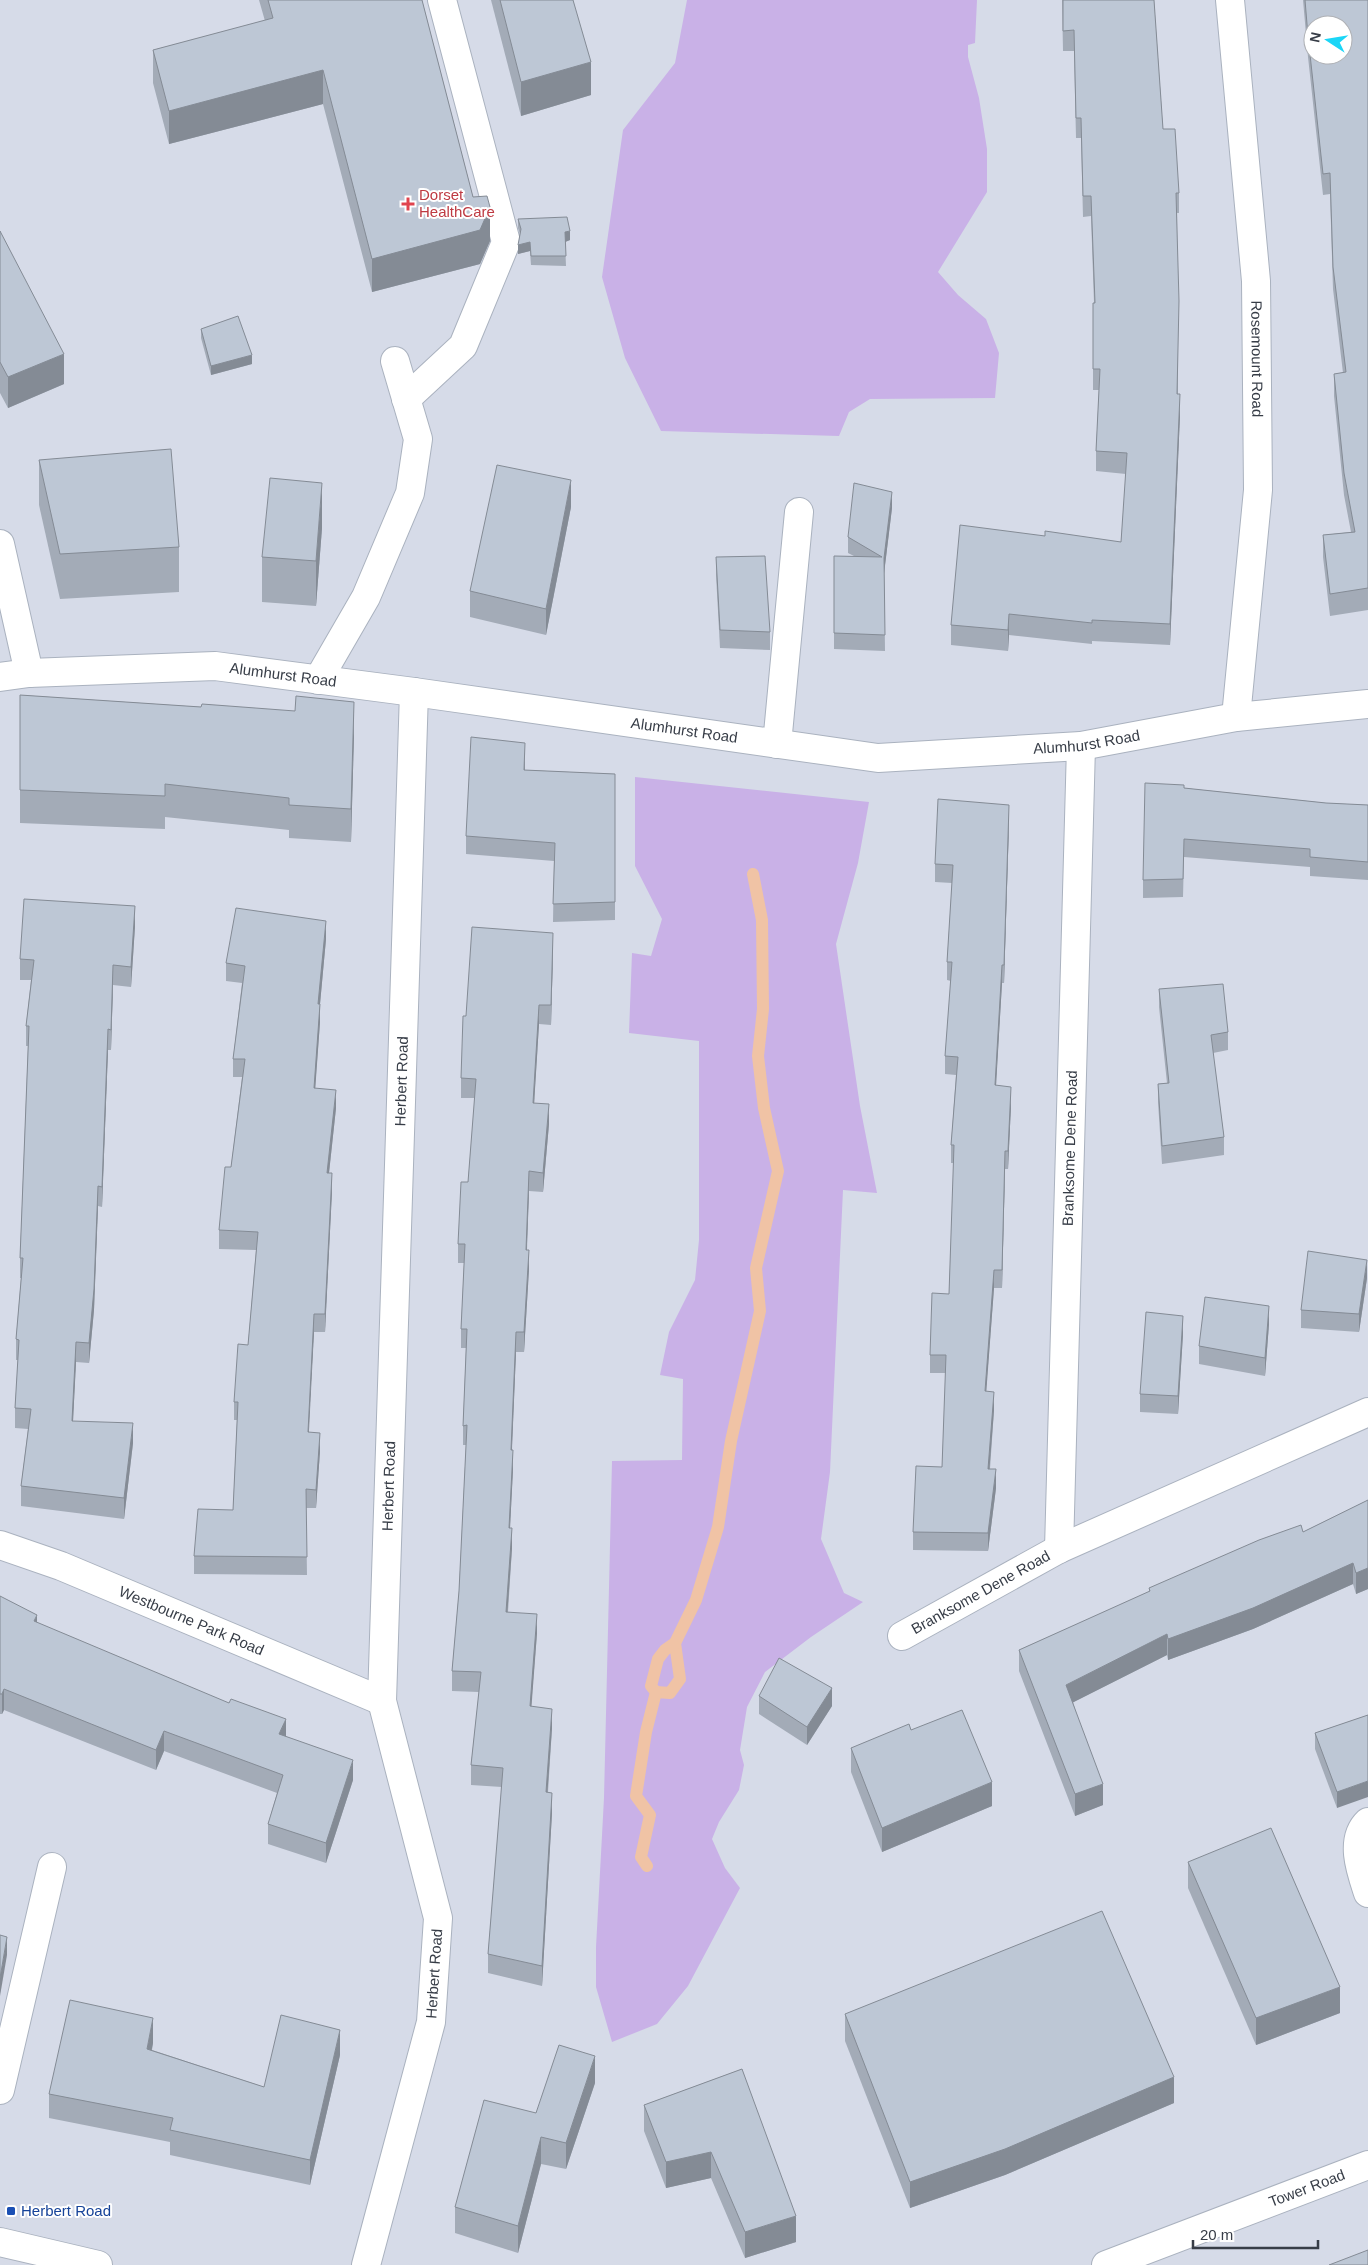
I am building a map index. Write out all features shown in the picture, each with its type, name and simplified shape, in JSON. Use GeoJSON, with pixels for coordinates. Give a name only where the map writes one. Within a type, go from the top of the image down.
{"type":"FeatureCollection","features":[{"type":"Feature","properties":{"kind":"street"},"geometry":{"type":"LineString","coordinates":[[406,399],[463,346],[506,242],[442,0]]}},
{"type":"Feature","properties":{"kind":"street","name":"Rosemount Road"},"geometry":{"type":"LineString","coordinates":[[1230,0],[1256,281],[1258,490],[1236,717]]}},
{"type":"Feature","properties":{"kind":"street"},"geometry":{"type":"LineString","coordinates":[[318,680],[366,597],[410,492],[418,438],[395,361]]}},
{"type":"Feature","properties":{"kind":"street"},"geometry":{"type":"LineString","coordinates":[[777,744],[799,512]]}},
{"type":"Feature","properties":{"kind":"street"},"geometry":{"type":"LineString","coordinates":[[0,544],[29,672]]}},
{"type":"Feature","properties":{"kind":"street","name":"Alumhurst Road"},"geometry":{"type":"LineString","coordinates":[[0,677],[29,672],[215,666],[414,692],[878,758],[1081,746],[1236,717],[1368,704]]}},
{"type":"Feature","properties":{"kind":"street","name":"Herbert Road"},"geometry":{"type":"LineString","coordinates":[[366,2265],[431,2022],[438,1918],[382,1700],[414,692]]}},
{"type":"Feature","properties":{"kind":"street","name":"Branksome Dene Road"},"geometry":{"type":"LineString","coordinates":[[1059,1549],[1081,746]]}},
{"type":"Feature","properties":{"kind":"street","name":"Branksome Dene Road"},"geometry":{"type":"LineString","coordinates":[[902,1636],[1059,1549],[1368,1412]]}},
{"type":"Feature","properties":{"kind":"street","name":"Westbourne Park Road"},"geometry":{"type":"LineString","coordinates":[[0,1545],[61,1566],[382,1700]]}},
{"type":"Feature","properties":{"kind":"street"},"geometry":{"type":"LineString","coordinates":[[1368,1822],[1360,1835],[1358,1848],[1362,1878],[1368,1893]]}},
{"type":"Feature","properties":{"kind":"street"},"geometry":{"type":"LineString","coordinates":[[0,2090],[52,1867]]}},
{"type":"Feature","properties":{"kind":"street","name":"Tower Road"},"geometry":{"type":"LineString","coordinates":[[1106,2265],[1368,2165]]}},
{"type":"Feature","properties":{"kind":"street"},"geometry":{"type":"LineString","coordinates":[[0,2242],[98,2265]]}},
{"type":"Feature","properties":{"kind":"shaded area"},"geometry":{"type":"Polygon","coordinates":[[[0,0],[1368,0],[1368,2265],[0,2265],[0,0]]]}},
{"type":"Feature","properties":{"kind":"shaded area"},"geometry":{"type":"Polygon","coordinates":[[[687,0],[977,0],[975,43],[968,45],[968,57],[979,98],[987,149],[987,192],[938,272],[958,295],[986,319],[999,353],[995,398],[870,399],[849,412],[839,436],[661,431],[625,358],[602,277],[623,130],[675,63],[687,0]]]}},
{"type":"Feature","properties":{"kind":"shaded area"},"geometry":{"type":"Polygon","coordinates":[[[635,777],[869,802],[858,863],[836,944],[860,1106],[877,1193],[843,1190],[830,1472],[821,1539],[844,1593],[863,1602],[811,1637],[765,1672],[747,1707],[740,1750],[744,1765],[739,1790],[719,1822],[712,1839],[725,1868],[740,1888],[688,1986],[657,2024],[612,2042],[596,1987],[596,1947],[604,1798],[612,1461],[682,1460],[683,1379],[660,1375],[669,1332],[695,1280],[699,1240],[699,1041],[629,1033],[632,953],[651,956],[662,919],[635,866],[635,777]]]}},
{"type":"Feature","properties":{"kind":"building","name":"Dorset HealthCare"},"geometry":{"type":"Polygon","coordinates":[[[268,0],[422,0],[473,197],[487,196],[490,207],[480,230],[372,259],[323,70],[169,111],[153,50],[273,18],[268,0]]]}},
{"type":"Feature","properties":{"kind":"building"},"geometry":{"type":"Polygon","coordinates":[[[500,0],[573,0],[591,62],[521,82],[500,0]]]}},
{"type":"Feature","properties":{"kind":"building"},"geometry":{"type":"Polygon","coordinates":[[[1063,0],[1154,0],[1163,129],[1175,129],[1179,193],[1176,193],[1179,301],[1177,394],[1180,394],[1170,624],[1092,620],[1092,623],[1009,614],[1008,630],[951,625],[960,525],[1045,536],[1045,531],[1121,542],[1127,453],[1096,451],[1100,369],[1093,369],[1093,303],[1095,303],[1091,196],[1083,196],[1081,118],[1076,118],[1074,30],[1063,31],[1063,0]]]}},
{"type":"Feature","properties":{"kind":"building"},"geometry":{"type":"Polygon","coordinates":[[[1305,0],[1368,0],[1368,588],[1330,594],[1323,535],[1355,532],[1344,473],[1334,374],[1346,372],[1333,267],[1330,173],[1323,174],[1311,65],[1353,65],[1353,15],[1306,15],[1305,0]]]}},
{"type":"Feature","properties":{"kind":"building"},"geometry":{"type":"Polygon","coordinates":[[[567,217],[570,231],[565,232],[566,256],[531,256],[530,242],[518,245],[521,229],[518,219],[567,217]]]}},
{"type":"Feature","properties":{"kind":"building"},"geometry":{"type":"Polygon","coordinates":[[[0,231],[64,354],[8,377],[0,362],[0,231]]]}},
{"type":"Feature","properties":{"kind":"building"},"geometry":{"type":"Polygon","coordinates":[[[238,316],[252,355],[211,366],[201,329],[238,316]]]}},
{"type":"Feature","properties":{"kind":"building"},"geometry":{"type":"Polygon","coordinates":[[[171,449],[179,547],[60,554],[39,460],[171,449]]]}},
{"type":"Feature","properties":{"kind":"building"},"geometry":{"type":"Polygon","coordinates":[[[497,465],[571,480],[546,609],[470,591],[497,465]]]}},
{"type":"Feature","properties":{"kind":"building"},"geometry":{"type":"Polygon","coordinates":[[[270,478],[322,483],[316,561],[262,557],[270,478]]]}},
{"type":"Feature","properties":{"kind":"building"},"geometry":{"type":"Polygon","coordinates":[[[854,483],[892,492],[884,558],[885,635],[834,633],[834,556],[882,557],[848,537],[854,483]]]}},
{"type":"Feature","properties":{"kind":"building"},"geometry":{"type":"Polygon","coordinates":[[[765,556],[770,632],[720,630],[716,557],[765,556]]]}},
{"type":"Feature","properties":{"kind":"building"},"geometry":{"type":"Polygon","coordinates":[[[20,695],[201,707],[202,704],[295,711],[296,696],[354,702],[351,809],[289,805],[289,798],[165,784],[165,796],[20,790],[20,695]]]}},
{"type":"Feature","properties":{"kind":"building"},"geometry":{"type":"Polygon","coordinates":[[[471,737],[525,743],[524,770],[615,774],[615,902],[553,904],[555,843],[466,836],[471,737]]]}},
{"type":"Feature","properties":{"kind":"building"},"geometry":{"type":"Polygon","coordinates":[[[1145,783],[1184,785],[1184,788],[1326,803],[1368,805],[1368,862],[1310,857],[1310,849],[1184,839],[1183,879],[1143,880],[1145,783]]]}},
{"type":"Feature","properties":{"kind":"building"},"geometry":{"type":"Polygon","coordinates":[[[938,799],[1009,805],[1004,965],[1002,965],[995,1085],[1011,1087],[1008,1151],[1005,1151],[1002,1270],[994,1270],[985,1391],[994,1392],[988,1469],[996,1469],[988,1533],[913,1532],[916,1466],[942,1467],[946,1355],[930,1355],[932,1293],[949,1294],[954,1145],[951,1145],[958,1057],[945,1056],[952,962],[947,962],[953,865],[935,864],[938,799]]]}},
{"type":"Feature","properties":{"kind":"building"},"geometry":{"type":"Polygon","coordinates":[[[24,899],[135,906],[131,967],[113,965],[111,1030],[108,1029],[102,1187],[98,1186],[94,1289],[89,1343],[76,1342],[72,1421],[133,1423],[124,1498],[21,1486],[31,1409],[15,1408],[19,1340],[16,1339],[23,1258],[20,1258],[29,1026],[26,1026],[34,960],[20,959],[24,899]]]}},
{"type":"Feature","properties":{"kind":"building"},"geometry":{"type":"Polygon","coordinates":[[[236,908],[326,921],[318,1004],[320,1004],[314,1088],[336,1090],[327,1173],[332,1173],[325,1314],[314,1314],[308,1432],[320,1433],[316,1490],[306,1489],[307,1557],[194,1556],[198,1509],[233,1510],[238,1402],[234,1402],[238,1344],[248,1345],[258,1232],[219,1230],[225,1167],[231,1167],[245,1059],[233,1059],[245,966],[226,963],[236,908]]]}},
{"type":"Feature","properties":{"kind":"building"},"geometry":{"type":"Polygon","coordinates":[[[472,927],[553,933],[551,1005],[539,1005],[533,1103],[549,1104],[543,1173],[529,1171],[526,1250],[529,1250],[524,1332],[516,1332],[509,1528],[512,1528],[506,1612],[537,1614],[530,1706],[552,1709],[546,1792],[552,1793],[542,1966],[488,1954],[503,1768],[471,1765],[481,1672],[452,1671],[459,1591],[467,1425],[463,1426],[467,1329],[461,1329],[465,1244],[458,1244],[461,1182],[468,1182],[476,1079],[461,1078],[463,1016],[466,1016],[472,927]]]}},
{"type":"Feature","properties":{"kind":"building"},"geometry":{"type":"Polygon","coordinates":[[[1223,984],[1228,1032],[1211,1035],[1224,1137],[1162,1146],[1158,1084],[1169,1083],[1159,989],[1223,984]]]}},
{"type":"Feature","properties":{"kind":"building"},"geometry":{"type":"Polygon","coordinates":[[[1308,1251],[1367,1260],[1359,1314],[1301,1310],[1308,1251]]]}},
{"type":"Feature","properties":{"kind":"building"},"geometry":{"type":"Polygon","coordinates":[[[1205,1297],[1269,1306],[1265,1358],[1199,1346],[1205,1297]]]}},
{"type":"Feature","properties":{"kind":"building"},"geometry":{"type":"Polygon","coordinates":[[[1146,1312],[1183,1316],[1178,1396],[1140,1394],[1146,1312]]]}},
{"type":"Feature","properties":{"kind":"building"},"geometry":{"type":"Polygon","coordinates":[[[1368,1500],[1368,1568],[1356,1573],[1353,1563],[1253,1608],[1168,1639],[1167,1634],[1066,1685],[1103,1784],[1075,1794],[1019,1650],[1150,1591],[1149,1588],[1259,1540],[1301,1525],[1303,1532],[1368,1500]]]}},
{"type":"Feature","properties":{"kind":"building"},"geometry":{"type":"Polygon","coordinates":[[[0,1596],[37,1615],[34,1621],[229,1703],[231,1699],[286,1719],[279,1734],[353,1760],[326,1843],[268,1824],[283,1775],[164,1731],[156,1750],[4,1689],[2,1694],[0,1694],[0,1596]]]}},
{"type":"Feature","properties":{"kind":"building"},"geometry":{"type":"Polygon","coordinates":[[[779,1658],[832,1688],[807,1727],[759,1696],[779,1658]]]}},
{"type":"Feature","properties":{"kind":"building"},"geometry":{"type":"Polygon","coordinates":[[[962,1710],[992,1782],[882,1828],[851,1748],[909,1724],[911,1730],[962,1710]]]}},
{"type":"Feature","properties":{"kind":"building"},"geometry":{"type":"Polygon","coordinates":[[[1368,1715],[1368,1781],[1337,1792],[1315,1733],[1368,1715]]]}},
{"type":"Feature","properties":{"kind":"building"},"geometry":{"type":"Polygon","coordinates":[[[1271,1828],[1340,1987],[1256,2018],[1188,1862],[1271,1828]]]}},
{"type":"Feature","properties":{"kind":"building"},"geometry":{"type":"Polygon","coordinates":[[[1102,1911],[1174,2077],[1005,2149],[910,2182],[845,2014],[1102,1911]]]}},
{"type":"Feature","properties":{"kind":"building"},"geometry":{"type":"Polygon","coordinates":[[[0,1935],[7,1937],[0,1978],[0,1935]]]}},
{"type":"Feature","properties":{"kind":"building"},"geometry":{"type":"Polygon","coordinates":[[[70,2000],[153,2018],[147,2049],[264,2087],[281,2015],[340,2030],[310,2160],[170,2130],[173,2118],[49,2094],[70,2000]]]}},
{"type":"Feature","properties":{"kind":"building"},"geometry":{"type":"Polygon","coordinates":[[[559,2045],[595,2056],[566,2143],[541,2137],[518,2226],[455,2207],[484,2100],[536,2113],[559,2045]]]}},
{"type":"Feature","properties":{"kind":"building"},"geometry":{"type":"Polygon","coordinates":[[[742,2069],[796,2216],[745,2232],[711,2152],[666,2162],[644,2105],[742,2069]]]}},
{"type":"Feature","properties":{"kind":"building"},"geometry":{"type":"Polygon","coordinates":[[[1368,2250],[1368,2265],[1329,2265],[1368,2250]]]}},
{"type":"Feature","properties":{"kind":"waterway"},"geometry":{"type":"LineString","coordinates":[[647,1866],[641,1857],[650,1815],[636,1796],[646,1732],[656,1692],[651,1686],[658,1659],[665,1650],[675,1643],[696,1600],[718,1527],[731,1441],[760,1311],[756,1268],[778,1171],[764,1108],[758,1056],[763,1009],[762,920],[753,874]]}},
{"type":"Feature","properties":{"kind":"waterway"},"geometry":{"type":"LineString","coordinates":[[656,1692],[670,1693],[680,1679],[675,1643]]}},
{"type":"Feature","properties":{"kind":"place","name":"Dorset HealthCare"},"geometry":{"type":"Point","coordinates":[408,204]}},
{"type":"Feature","properties":{"kind":"place","name":"Herbert Road"},"geometry":{"type":"Point","coordinates":[11,2211]}}]}
